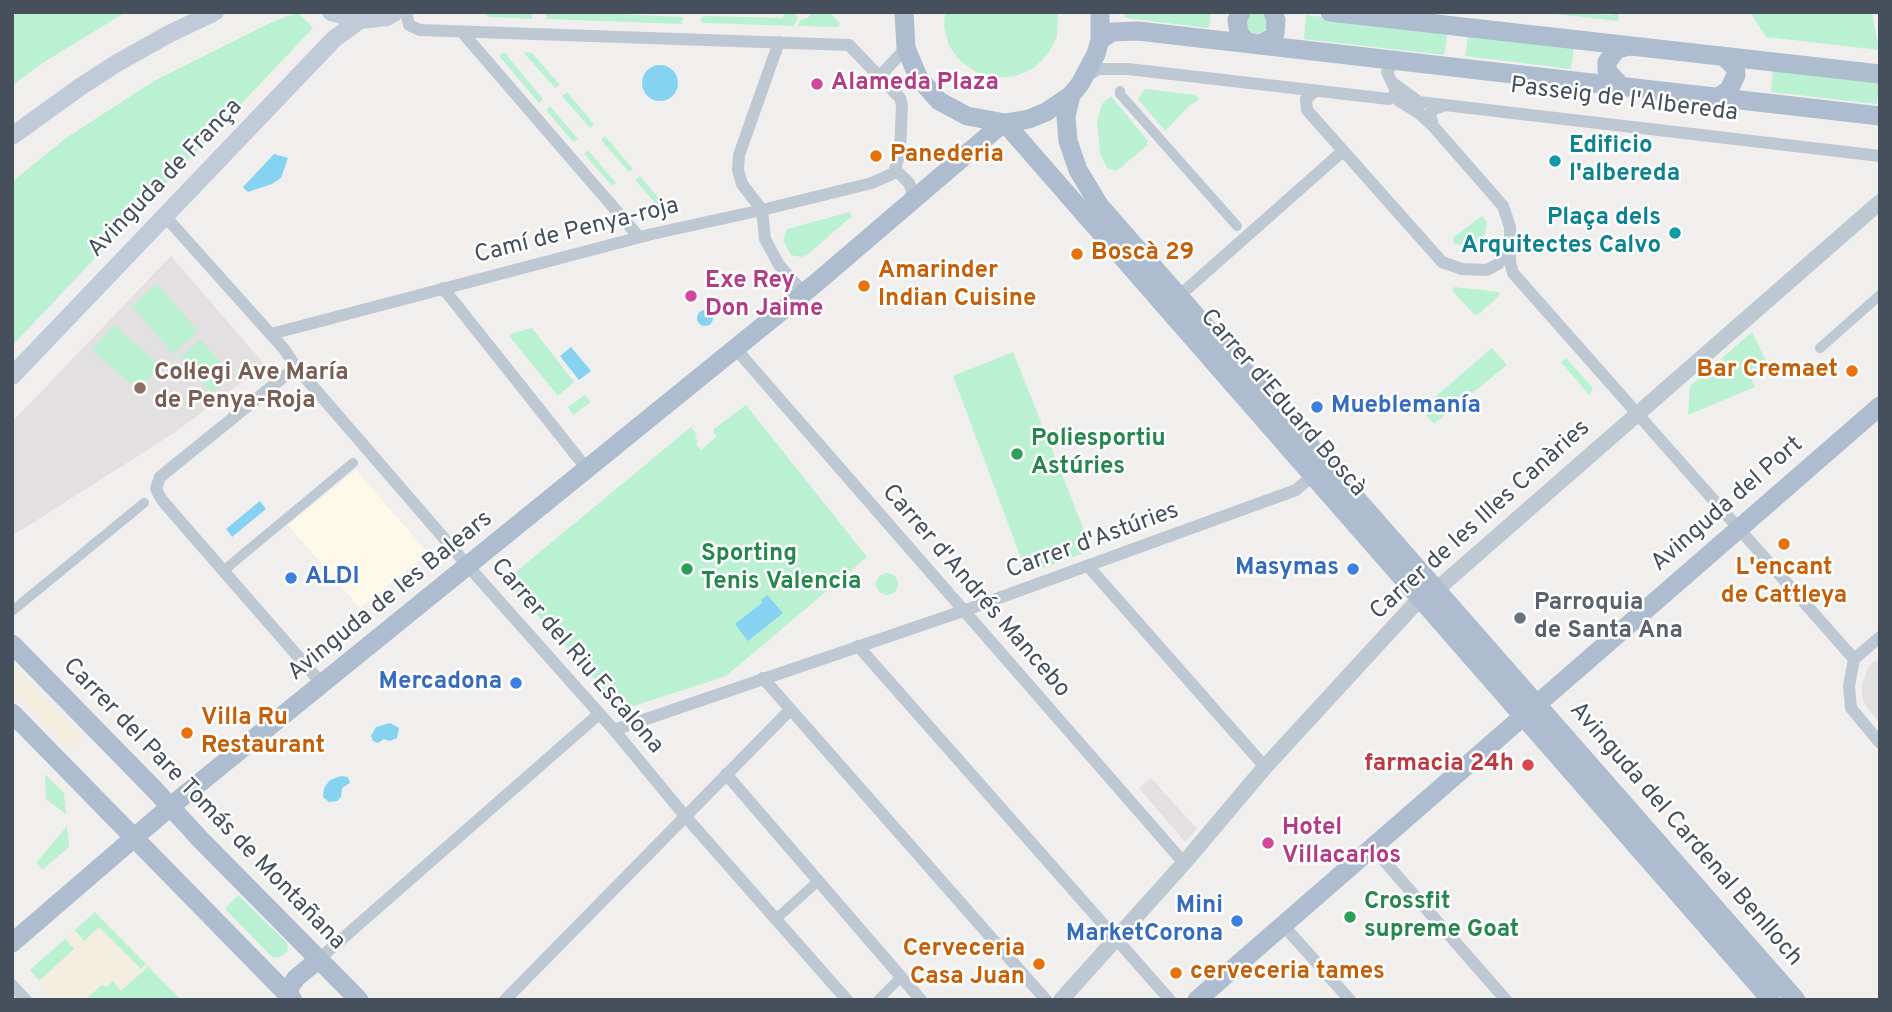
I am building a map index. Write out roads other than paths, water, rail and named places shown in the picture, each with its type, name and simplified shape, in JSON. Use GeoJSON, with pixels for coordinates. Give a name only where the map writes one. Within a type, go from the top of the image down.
{"type":"FeatureCollection","features":[{"type":"Feature","properties":{"kind":"main road"},"geometry":{"type":"LineString","coordinates":[[12,136],[117,63],[215,12]]}},
{"type":"Feature","properties":{"kind":"main road"},"geometry":{"type":"LineString","coordinates":[[331,12],[360,20],[387,17],[395,12]]}},
{"type":"Feature","properties":{"kind":"main road"},"geometry":{"type":"LineString","coordinates":[[904,12],[906,48],[918,77],[939,100],[967,116],[1004,123],[1029,119],[1046,112],[1071,95],[1086,76],[1100,40],[1100,12]]}},
{"type":"Feature","properties":{"kind":"main road"},"geometry":{"type":"LineString","coordinates":[[1241,12],[1237,20],[1239,33],[1247,42],[1254,44],[1266,42],[1275,33],[1276,20],[1273,12]]}},
{"type":"Feature","properties":{"kind":"main road"},"geometry":{"type":"LineString","coordinates":[[1330,12],[1880,74]]}},
{"type":"Feature","properties":{"kind":"main road","name":"Avinguda de França"},"geometry":{"type":"LineString","coordinates":[[12,376],[339,34],[360,20]]}},
{"type":"Feature","properties":{"kind":"main road","name":"Passeig de l'Albereda"},"geometry":{"type":"LineString","coordinates":[[1100,40],[1105,35],[1122,31],[1880,116]]}},
{"type":"Feature","properties":{"kind":"main road","name":"Passeig de l'Albereda"},"geometry":{"type":"LineString","coordinates":[[1620,85],[1607,71],[1607,62],[1617,49],[1630,46]]}},
{"type":"Feature","properties":{"kind":"main road","name":"Passeig de l'Albereda"},"geometry":{"type":"LineString","coordinates":[[1718,97],[1729,90],[1736,75],[1735,67],[1723,57]]}},
{"type":"Feature","properties":{"kind":"main road","name":"Carrer d'Eduard Boscà"},"geometry":{"type":"LineString","coordinates":[[1071,95],[1066,117],[1069,141],[1078,170],[1099,205],[1530,709]]}},
{"type":"Feature","properties":{"kind":"main road","name":"Avinguda de les Balears"},"geometry":{"type":"LineString","coordinates":[[12,943],[171,806],[803,293],[1004,123]]}},
{"type":"Feature","properties":{"kind":"main road","name":"Carrer d'Eduard Boscà"},"geometry":{"type":"LineString","coordinates":[[1004,123],[1312,476],[1429,594]]}},
{"type":"Feature","properties":{"kind":"main road","name":"Avinguda del Port"},"geometry":{"type":"LineString","coordinates":[[1197,1000],[1880,405]]}},
{"type":"Feature","properties":{"kind":"main road","name":"Carrer del Pare Tomás de Montañana"},"geometry":{"type":"LineString","coordinates":[[12,644],[359,1000]]}},
{"type":"Feature","properties":{"kind":"main road","name":"Avinguda del Cardenal Benlloch"},"geometry":{"type":"LineString","coordinates":[[1530,709],[1771,1000]]}},
{"type":"Feature","properties":{"kind":"main road","name":"Avinguda del Cardenal Benlloch"},"geometry":{"type":"LineString","coordinates":[[1530,709],[1796,1000]]}},
{"type":"Feature","properties":{"kind":"main road"},"geometry":{"type":"LineString","coordinates":[[12,713],[291,998]]}},
{"type":"Feature","properties":{"kind":"main road"},"geometry":{"type":"LineString","coordinates":[[291,998],[290,987],[296,978],[318,960]]}},
{"type":"Feature","properties":{"kind":"street"},"geometry":{"type":"LineString","coordinates":[[405,12],[409,25],[414,29],[849,45],[900,98],[902,105],[899,160],[894,173],[899,173],[909,183],[911,200]]}},
{"type":"Feature","properties":{"kind":"street"},"geometry":{"type":"LineString","coordinates":[[462,32],[639,237]]}},
{"type":"Feature","properties":{"kind":"street"},"geometry":{"type":"LineString","coordinates":[[779,43],[740,155],[738,170],[742,184],[762,210],[765,239],[779,265],[803,293]]}},
{"type":"Feature","properties":{"kind":"street"},"geometry":{"type":"LineString","coordinates":[[880,76],[906,48]]}},
{"type":"Feature","properties":{"kind":"street"},"geometry":{"type":"LineString","coordinates":[[1385,99],[1393,98],[1397,93],[1387,72],[1395,60]]}},
{"type":"Feature","properties":{"kind":"street"},"geometry":{"type":"LineString","coordinates":[[1086,76],[1098,69],[1128,69],[1385,99],[1405,104],[1433,126],[1503,206],[1510,227],[1509,248],[1513,273],[1854,659]]}},
{"type":"Feature","properties":{"kind":"street","name":"Passeig de l'Albereda"},"geometry":{"type":"LineString","coordinates":[[1393,83],[1416,101],[1880,156]]}},
{"type":"Feature","properties":{"kind":"street"},"geometry":{"type":"LineString","coordinates":[[1120,91],[1237,226]]}},
{"type":"Feature","properties":{"kind":"street"},"geometry":{"type":"LineString","coordinates":[[1315,91],[1306,99],[1307,110],[1443,262],[1462,269],[1487,270],[1498,264],[1509,248]]}},
{"type":"Feature","properties":{"kind":"street"},"geometry":{"type":"LineString","coordinates":[[1433,126],[1430,113],[1445,105]]}},
{"type":"Feature","properties":{"kind":"street"},"geometry":{"type":"LineString","coordinates":[[1178,296],[1343,151]]}},
{"type":"Feature","properties":{"kind":"street","name":"Camí de Penya-roja"},"geometry":{"type":"LineString","coordinates":[[271,334],[639,237],[879,181],[894,173]]}},
{"type":"Feature","properties":{"kind":"street","name":"Carrer de les Illes Canàries"},"geometry":{"type":"LineString","coordinates":[[1061,1000],[1184,863],[1265,767],[1412,607],[1880,202]]}},
{"type":"Feature","properties":{"kind":"street","name":"Carrer del Riu Escalona"},"geometry":{"type":"LineString","coordinates":[[164,215],[271,334],[296,367],[468,566],[847,1000]]}},
{"type":"Feature","properties":{"kind":"street"},"geometry":{"type":"LineString","coordinates":[[443,288],[587,469]]}},
{"type":"Feature","properties":{"kind":"street"},"geometry":{"type":"LineString","coordinates":[[1819,348],[1880,295]]}},
{"type":"Feature","properties":{"kind":"street","name":"Carrer d'Andrés Mancebo"},"geometry":{"type":"LineString","coordinates":[[735,348],[1184,863]]}},
{"type":"Feature","properties":{"kind":"street"},"geometry":{"type":"LineString","coordinates":[[296,367],[160,477],[156,489],[158,495],[322,684]]}},
{"type":"Feature","properties":{"kind":"street"},"geometry":{"type":"LineString","coordinates":[[223,571],[354,463]]}},
{"type":"Feature","properties":{"kind":"street","name":"Carrer d'Astúries"},"geometry":{"type":"LineString","coordinates":[[614,730],[1088,566],[1296,490],[1312,476]]}},
{"type":"Feature","properties":{"kind":"street"},"geometry":{"type":"LineString","coordinates":[[12,611],[144,503]]}},
{"type":"Feature","properties":{"kind":"street"},"geometry":{"type":"LineString","coordinates":[[1088,566],[1265,767]]}},
{"type":"Feature","properties":{"kind":"street"},"geometry":{"type":"LineString","coordinates":[[1880,637],[1854,659],[1848,697],[1851,708],[1880,743]]}},
{"type":"Feature","properties":{"kind":"street"},"geometry":{"type":"LineString","coordinates":[[858,646],[1170,1000]]}},
{"type":"Feature","properties":{"kind":"street"},"geometry":{"type":"LineString","coordinates":[[763,678],[1046,1000]]}},
{"type":"Feature","properties":{"kind":"street"},"geometry":{"type":"LineString","coordinates":[[505,1000],[790,710]]}},
{"type":"Feature","properties":{"kind":"street"},"geometry":{"type":"LineString","coordinates":[[318,960],[599,714]]}},
{"type":"Feature","properties":{"kind":"street"},"geometry":{"type":"LineString","coordinates":[[726,774],[921,1000]]}},
{"type":"Feature","properties":{"kind":"street"},"geometry":{"type":"LineString","coordinates":[[1372,847],[1506,1000]]}},
{"type":"Feature","properties":{"kind":"street"},"geometry":{"type":"LineString","coordinates":[[776,919],[817,882]]}},
{"type":"Feature","properties":{"kind":"street"},"geometry":{"type":"LineString","coordinates":[[1283,925],[1350,1000]]}},
{"type":"Feature","properties":{"kind":"street"},"geometry":{"type":"LineString","coordinates":[[878,1000],[901,977]]}},
{"type":"Feature","properties":{"kind":"street"},"geometry":{"type":"LineString","coordinates":[[12,985],[26,1000]]}},
{"type":"Feature","properties":{"kind":"water"},"geometry":{"type":"Polygon","coordinates":[[[660,65],[673,70],[678,83],[673,96],[660,101],[647,96],[642,83],[647,70],[660,65]]]}},
{"type":"Feature","properties":{"kind":"water"},"geometry":{"type":"Polygon","coordinates":[[[274,154],[288,158],[281,178],[248,192],[243,187],[274,154]]]}},
{"type":"Feature","properties":{"kind":"water"},"geometry":{"type":"Polygon","coordinates":[[[705,310],[711,312],[711,324],[705,326],[699,324],[697,318],[699,312],[705,310]]]}},
{"type":"Feature","properties":{"kind":"water"},"geometry":{"type":"Polygon","coordinates":[[[571,347],[591,371],[579,380],[560,356],[571,347]]]}},
{"type":"Feature","properties":{"kind":"water"},"geometry":{"type":"Polygon","coordinates":[[[260,501],[266,509],[232,537],[226,529],[260,501]]]}},
{"type":"Feature","properties":{"kind":"water"},"geometry":{"type":"Polygon","coordinates":[[[767,595],[783,613],[748,641],[735,624],[762,603],[761,600],[767,595]]]}},
{"type":"Feature","properties":{"kind":"water"},"geometry":{"type":"Polygon","coordinates":[[[390,723],[399,728],[397,738],[390,741],[384,739],[378,743],[373,741],[371,736],[376,727],[390,723]]]}},
{"type":"Feature","properties":{"kind":"water"},"geometry":{"type":"Polygon","coordinates":[[[341,776],[348,777],[350,783],[342,788],[341,797],[337,801],[329,802],[323,797],[324,788],[330,780],[341,776]]]}},
{"type":"Feature","properties":{"kind":"place","name":"Alameda Plaza"},"geometry":{"type":"Point","coordinates":[817,84]}},
{"type":"Feature","properties":{"kind":"place","name":"Panederia"},"geometry":{"type":"Point","coordinates":[876,156]}},
{"type":"Feature","properties":{"kind":"place","name":"Edificio l'albereda"},"geometry":{"type":"Point","coordinates":[1555,161]}},
{"type":"Feature","properties":{"kind":"place","name":"Plaça dels Arquitectes Calvo"},"geometry":{"type":"Point","coordinates":[1675,233]}},
{"type":"Feature","properties":{"kind":"place","name":"Boscà 29"},"geometry":{"type":"Point","coordinates":[1077,254]}},
{"type":"Feature","properties":{"kind":"place","name":"Amarinder Indian Cuisine"},"geometry":{"type":"Point","coordinates":[864,286]}},
{"type":"Feature","properties":{"kind":"place","name":"Exe Rey Don Jaime"},"geometry":{"type":"Point","coordinates":[691,296]}},
{"type":"Feature","properties":{"kind":"place","name":"Bar Cremaet"},"geometry":{"type":"Point","coordinates":[1852,371]}},
{"type":"Feature","properties":{"kind":"place","name":"Col·legi Ave María de Penya-Roja"},"geometry":{"type":"Point","coordinates":[140,388]}},
{"type":"Feature","properties":{"kind":"place","name":"Mueblemanía"},"geometry":{"type":"Point","coordinates":[1317,407]}},
{"type":"Feature","properties":{"kind":"place","name":"Poliesportiu Astúries"},"geometry":{"type":"Point","coordinates":[1017,454]}},
{"type":"Feature","properties":{"kind":"place","name":"L'encant de Cattleya"},"geometry":{"type":"Point","coordinates":[1784,544]}},
{"type":"Feature","properties":{"kind":"place","name":"Sporting Tenis Valencia"},"geometry":{"type":"Point","coordinates":[687,569]}},
{"type":"Feature","properties":{"kind":"place","name":"Masymas"},"geometry":{"type":"Point","coordinates":[1353,569]}},
{"type":"Feature","properties":{"kind":"place","name":"ALDI"},"geometry":{"type":"Point","coordinates":[291,578]}},
{"type":"Feature","properties":{"kind":"place","name":"Parroquia de Santa Ana"},"geometry":{"type":"Point","coordinates":[1520,618]}},
{"type":"Feature","properties":{"kind":"place","name":"Mercadona"},"geometry":{"type":"Point","coordinates":[516,683]}},
{"type":"Feature","properties":{"kind":"place","name":"Villa Ru Restaurant"},"geometry":{"type":"Point","coordinates":[187,733]}},
{"type":"Feature","properties":{"kind":"place","name":"farmacia 24h"},"geometry":{"type":"Point","coordinates":[1528,765]}},
{"type":"Feature","properties":{"kind":"place","name":"Hotel Villacarlos"},"geometry":{"type":"Point","coordinates":[1268,843]}},
{"type":"Feature","properties":{"kind":"place","name":"Crossfit supreme Goat"},"geometry":{"type":"Point","coordinates":[1350,917]}},
{"type":"Feature","properties":{"kind":"place","name":"Mini MarketCorona"},"geometry":{"type":"Point","coordinates":[1237,921]}},
{"type":"Feature","properties":{"kind":"place","name":"Cerveceria Casa Juan"},"geometry":{"type":"Point","coordinates":[1039,964]}},
{"type":"Feature","properties":{"kind":"place","name":"cerveceria tames"},"geometry":{"type":"Point","coordinates":[1176,973]}}]}
